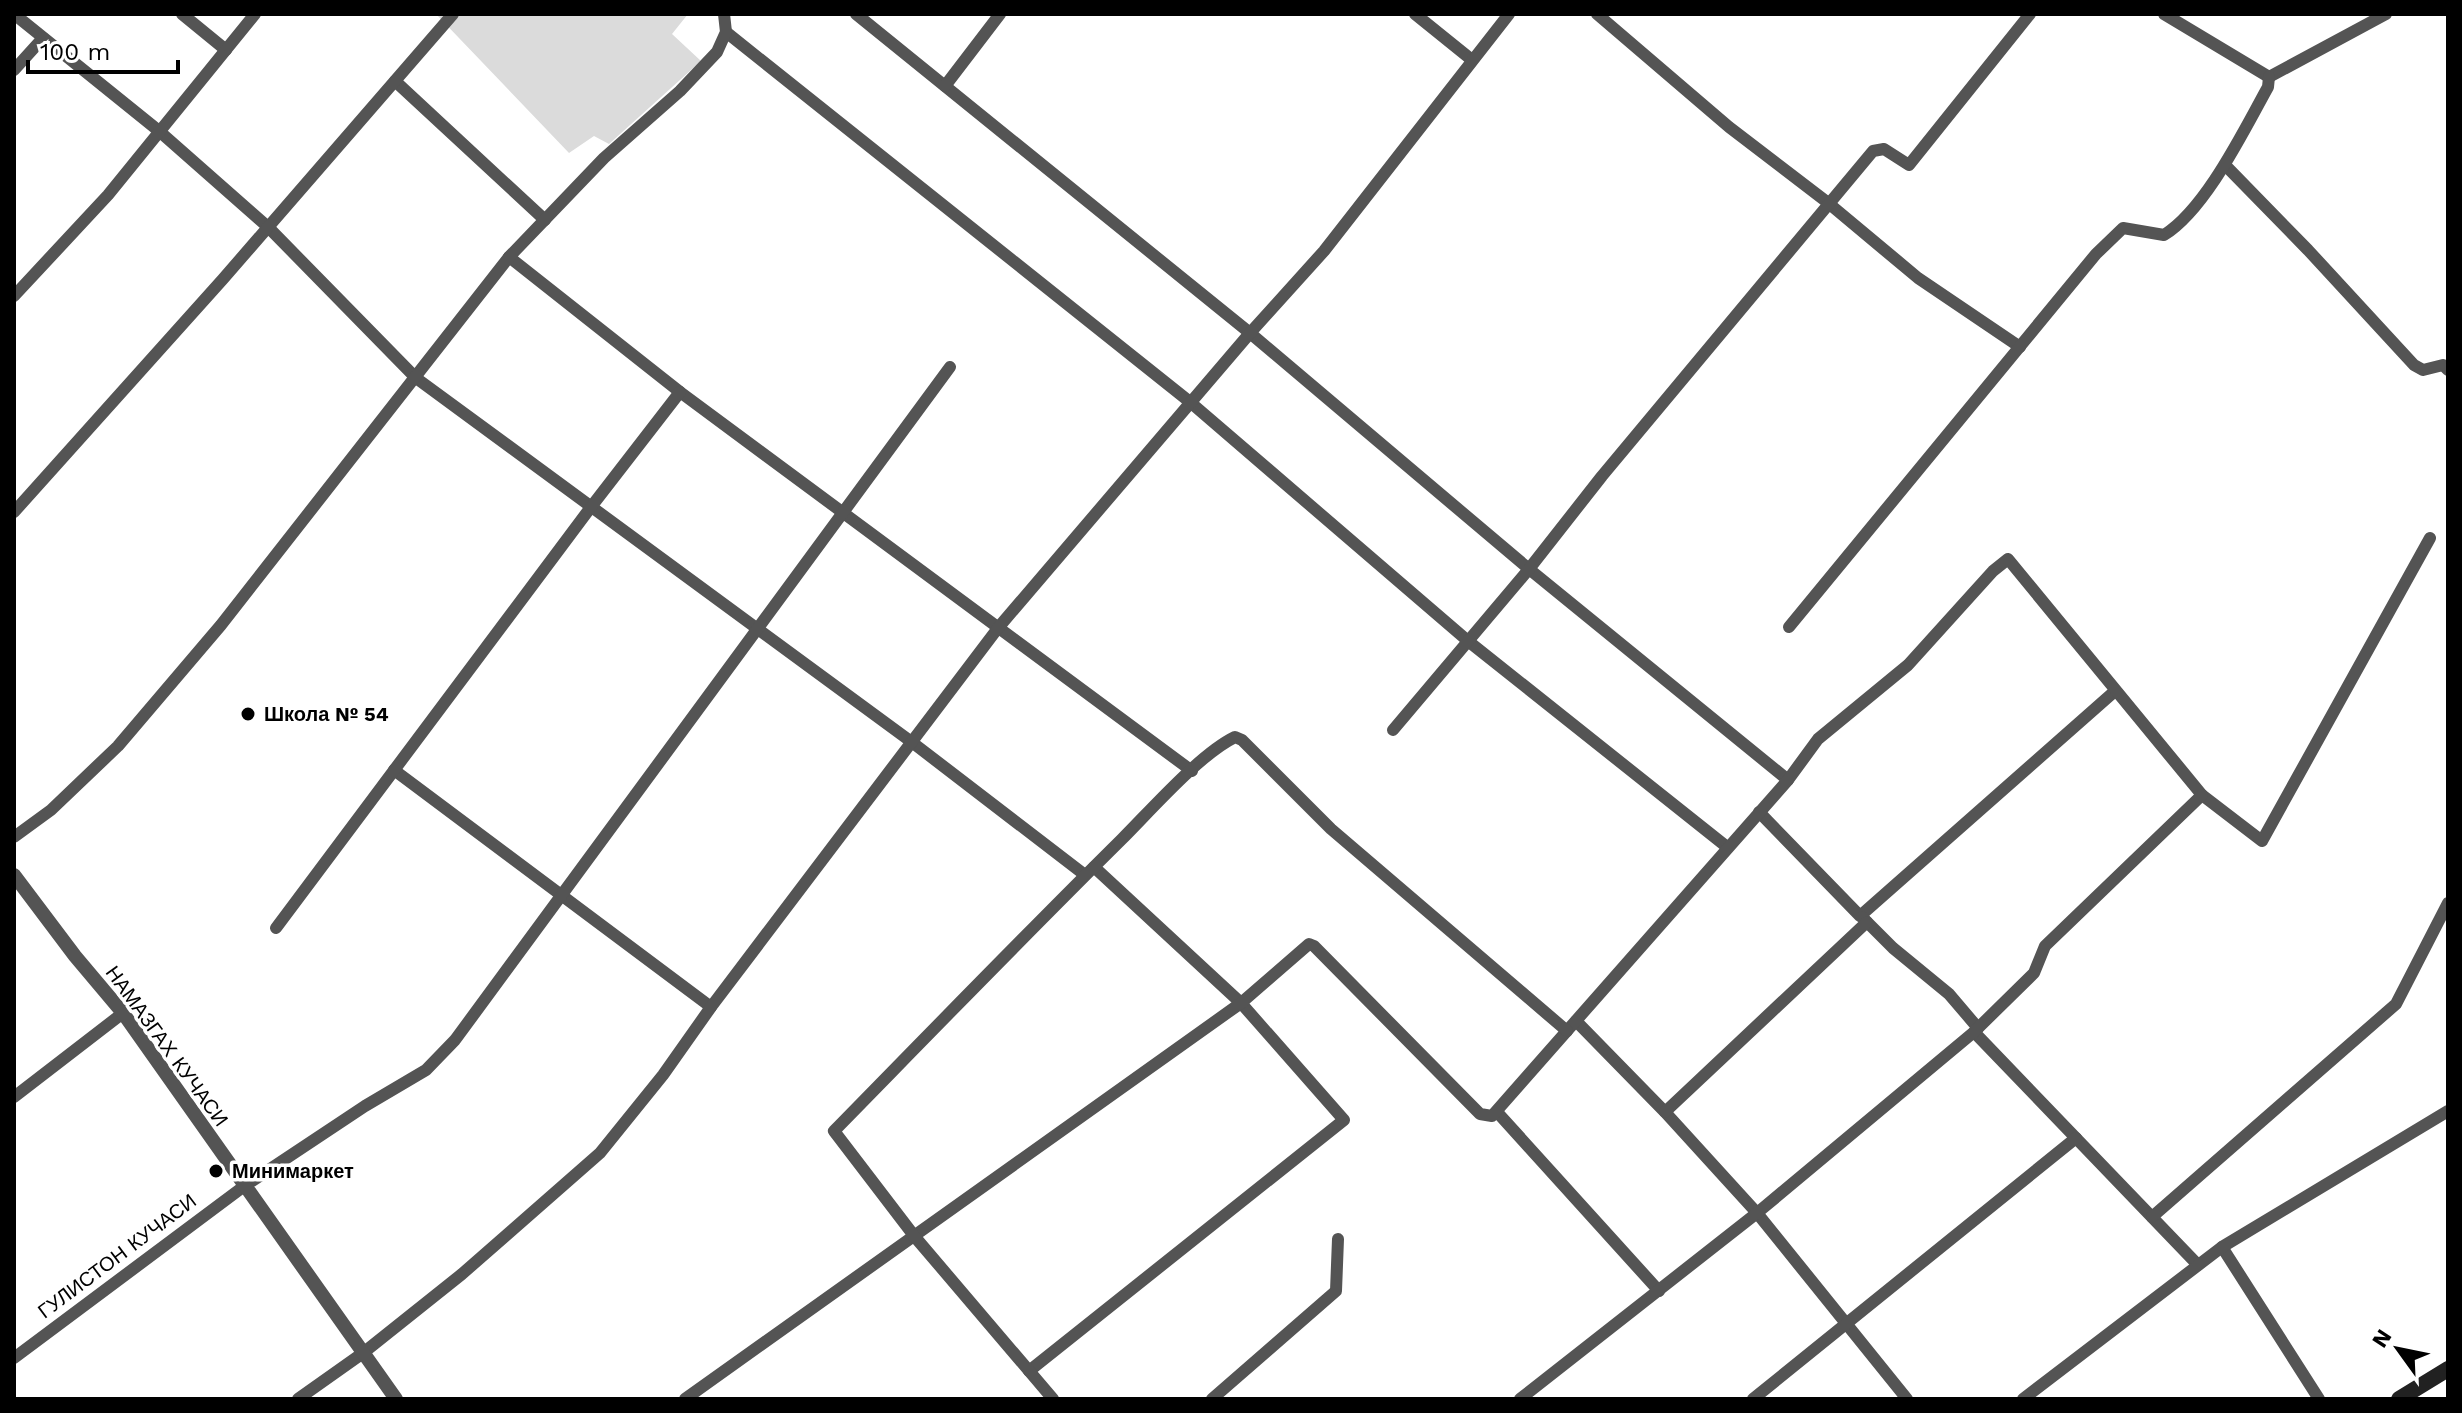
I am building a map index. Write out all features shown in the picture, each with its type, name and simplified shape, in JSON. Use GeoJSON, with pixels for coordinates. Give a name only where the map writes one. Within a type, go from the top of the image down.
{"type":"FeatureCollection","features":[{"type":"Feature","properties":{"kind":"main road"},"geometry":{"type":"LineString","coordinates":[[2399,1399],[2448,1369]]}},
{"type":"Feature","properties":{"kind":"street"},"geometry":{"type":"LineString","coordinates":[[14,14],[30,19],[43,38],[159,131],[268,227],[416,378],[1090,871],[1241,1003],[1344,1120],[1029,1371]]}},
{"type":"Feature","properties":{"kind":"street"},"geometry":{"type":"LineString","coordinates":[[182,14],[226,50]]}},
{"type":"Feature","properties":{"kind":"street"},"geometry":{"type":"LineString","coordinates":[[14,296],[108,195],[255,14]]}},
{"type":"Feature","properties":{"kind":"street"},"geometry":{"type":"LineString","coordinates":[[14,512],[453,14]]}},
{"type":"Feature","properties":{"kind":"street"},"geometry":{"type":"LineString","coordinates":[[14,837],[51,810],[118,746],[221,625],[509,257],[604,158],[680,91],[717,52],[726,32],[724,14]]}},
{"type":"Feature","properties":{"kind":"street"},"geometry":{"type":"LineString","coordinates":[[856,14],[1250,333],[1529,569],[1788,780]]}},
{"type":"Feature","properties":{"kind":"street"},"geometry":{"type":"LineString","coordinates":[[945,86],[1000,14]]}},
{"type":"Feature","properties":{"kind":"street"},"geometry":{"type":"LineString","coordinates":[[1415,14],[1472,60]]}},
{"type":"Feature","properties":{"kind":"street"},"geometry":{"type":"LineString","coordinates":[[298,1399],[363,1353],[462,1274],[600,1153],[663,1075],[998,628],[1190,402],[1324,251],[1509,14]]}},
{"type":"Feature","properties":{"kind":"street"},"geometry":{"type":"LineString","coordinates":[[1597,14],[1729,127],[1827,202],[1918,278],[2020,347]]}},
{"type":"Feature","properties":{"kind":"street"},"geometry":{"type":"LineString","coordinates":[[1393,730],[1529,569],[1827,202],[1873,151],[1884,149],[1909,165],[2030,14]]}},
{"type":"Feature","properties":{"kind":"street"},"geometry":{"type":"LineString","coordinates":[[2164,14],[2269,77]]}},
{"type":"Feature","properties":{"kind":"street"},"geometry":{"type":"LineString","coordinates":[[2269,77],[2386,14]]}},
{"type":"Feature","properties":{"kind":"street"},"geometry":{"type":"LineString","coordinates":[[726,32],[1190,402],[1468,641],[1727,847]]}},
{"type":"Feature","properties":{"kind":"street"},"geometry":{"type":"LineString","coordinates":[[14,70],[43,38]]}},
{"type":"Feature","properties":{"kind":"street"},"geometry":{"type":"LineString","coordinates":[[1789,627],[2096,254],[2123,228],[2164,235],[2178,226],[2225,165],[2268,87],[2269,77]]}},
{"type":"Feature","properties":{"kind":"street"},"geometry":{"type":"LineString","coordinates":[[395,81],[545,220]]}},
{"type":"Feature","properties":{"kind":"street"},"geometry":{"type":"LineString","coordinates":[[2225,165],[2414,365],[2423,370],[2443,365],[2448,370]]}},
{"type":"Feature","properties":{"kind":"street"},"geometry":{"type":"LineString","coordinates":[[509,257],[680,392],[1192,771]]}},
{"type":"Feature","properties":{"kind":"street","name":"ГУЛИСТОН КУЧАСИ"},"geometry":{"type":"LineString","coordinates":[[14,1358],[243,1187],[365,1106],[426,1070],[455,1040],[950,367]]}},
{"type":"Feature","properties":{"kind":"street"},"geometry":{"type":"LineString","coordinates":[[276,928],[680,392]]}},
{"type":"Feature","properties":{"kind":"street"},"geometry":{"type":"LineString","coordinates":[[685,1399],[1241,1003],[1309,944],[1480,1114],[1492,1116],[1788,780],[1818,739],[1908,665],[1993,571],[2008,559],[2202,795],[2262,841],[2430,538]]}},
{"type":"Feature","properties":{"kind":"street"},"geometry":{"type":"LineString","coordinates":[[1665,1112],[1864,919],[2115,691]]}},
{"type":"Feature","properties":{"kind":"street"},"geometry":{"type":"LineString","coordinates":[[1053,1399],[915,1237],[834,1131],[1090,871],[1192,771],[1227,740],[1235,737],[1242,740],[1331,829],[1571,1026],[1665,1112],[1757,1213],[1848,1322],[1907,1399]]}},
{"type":"Feature","properties":{"kind":"street"},"geometry":{"type":"LineString","coordinates":[[394,770],[711,1007]]}},
{"type":"Feature","properties":{"kind":"street"},"geometry":{"type":"LineString","coordinates":[[1520,1399],[1757,1213],[1976,1030],[2034,973],[2045,946],[2202,795]]}},
{"type":"Feature","properties":{"kind":"street"},"geometry":{"type":"LineString","coordinates":[[1759,812],[1893,948],[1949,994],[1976,1030],[2198,1265]]}},
{"type":"Feature","properties":{"kind":"street","name":"НАМАЗГАХ КУЧАСИ"},"geometry":{"type":"LineString","coordinates":[[14,875],[123,1013],[243,1187],[396,1399]]}},
{"type":"Feature","properties":{"kind":"street"},"geometry":{"type":"LineString","coordinates":[[2152,1217],[2396,1004],[2448,903]]}},
{"type":"Feature","properties":{"kind":"street"},"geometry":{"type":"LineString","coordinates":[[14,1097],[123,1013]]}},
{"type":"Feature","properties":{"kind":"street"},"geometry":{"type":"LineString","coordinates":[[2023,1399],[2222,1247],[2448,1111]]}},
{"type":"Feature","properties":{"kind":"street"},"geometry":{"type":"LineString","coordinates":[[1497,1112],[1659,1291]]}},
{"type":"Feature","properties":{"kind":"street"},"geometry":{"type":"LineString","coordinates":[[1753,1399],[2076,1138]]}},
{"type":"Feature","properties":{"kind":"street"},"geometry":{"type":"LineString","coordinates":[[1212,1399],[1336,1291],[1338,1239]]}},
{"type":"Feature","properties":{"kind":"street"},"geometry":{"type":"LineString","coordinates":[[2222,1247],[2319,1399]]}},
{"type":"Feature","properties":{"kind":"shaded area"},"geometry":{"type":"Polygon","coordinates":[[[436,14],[688,14],[672,34],[701,61],[609,144],[594,136],[569,153],[436,14]]]}},
{"type":"Feature","properties":{"kind":"place","name":"Школа № 54"},"geometry":{"type":"Point","coordinates":[248,714]}},
{"type":"Feature","properties":{"kind":"place","name":"Минимаркет"},"geometry":{"type":"Point","coordinates":[216,1171]}}]}
